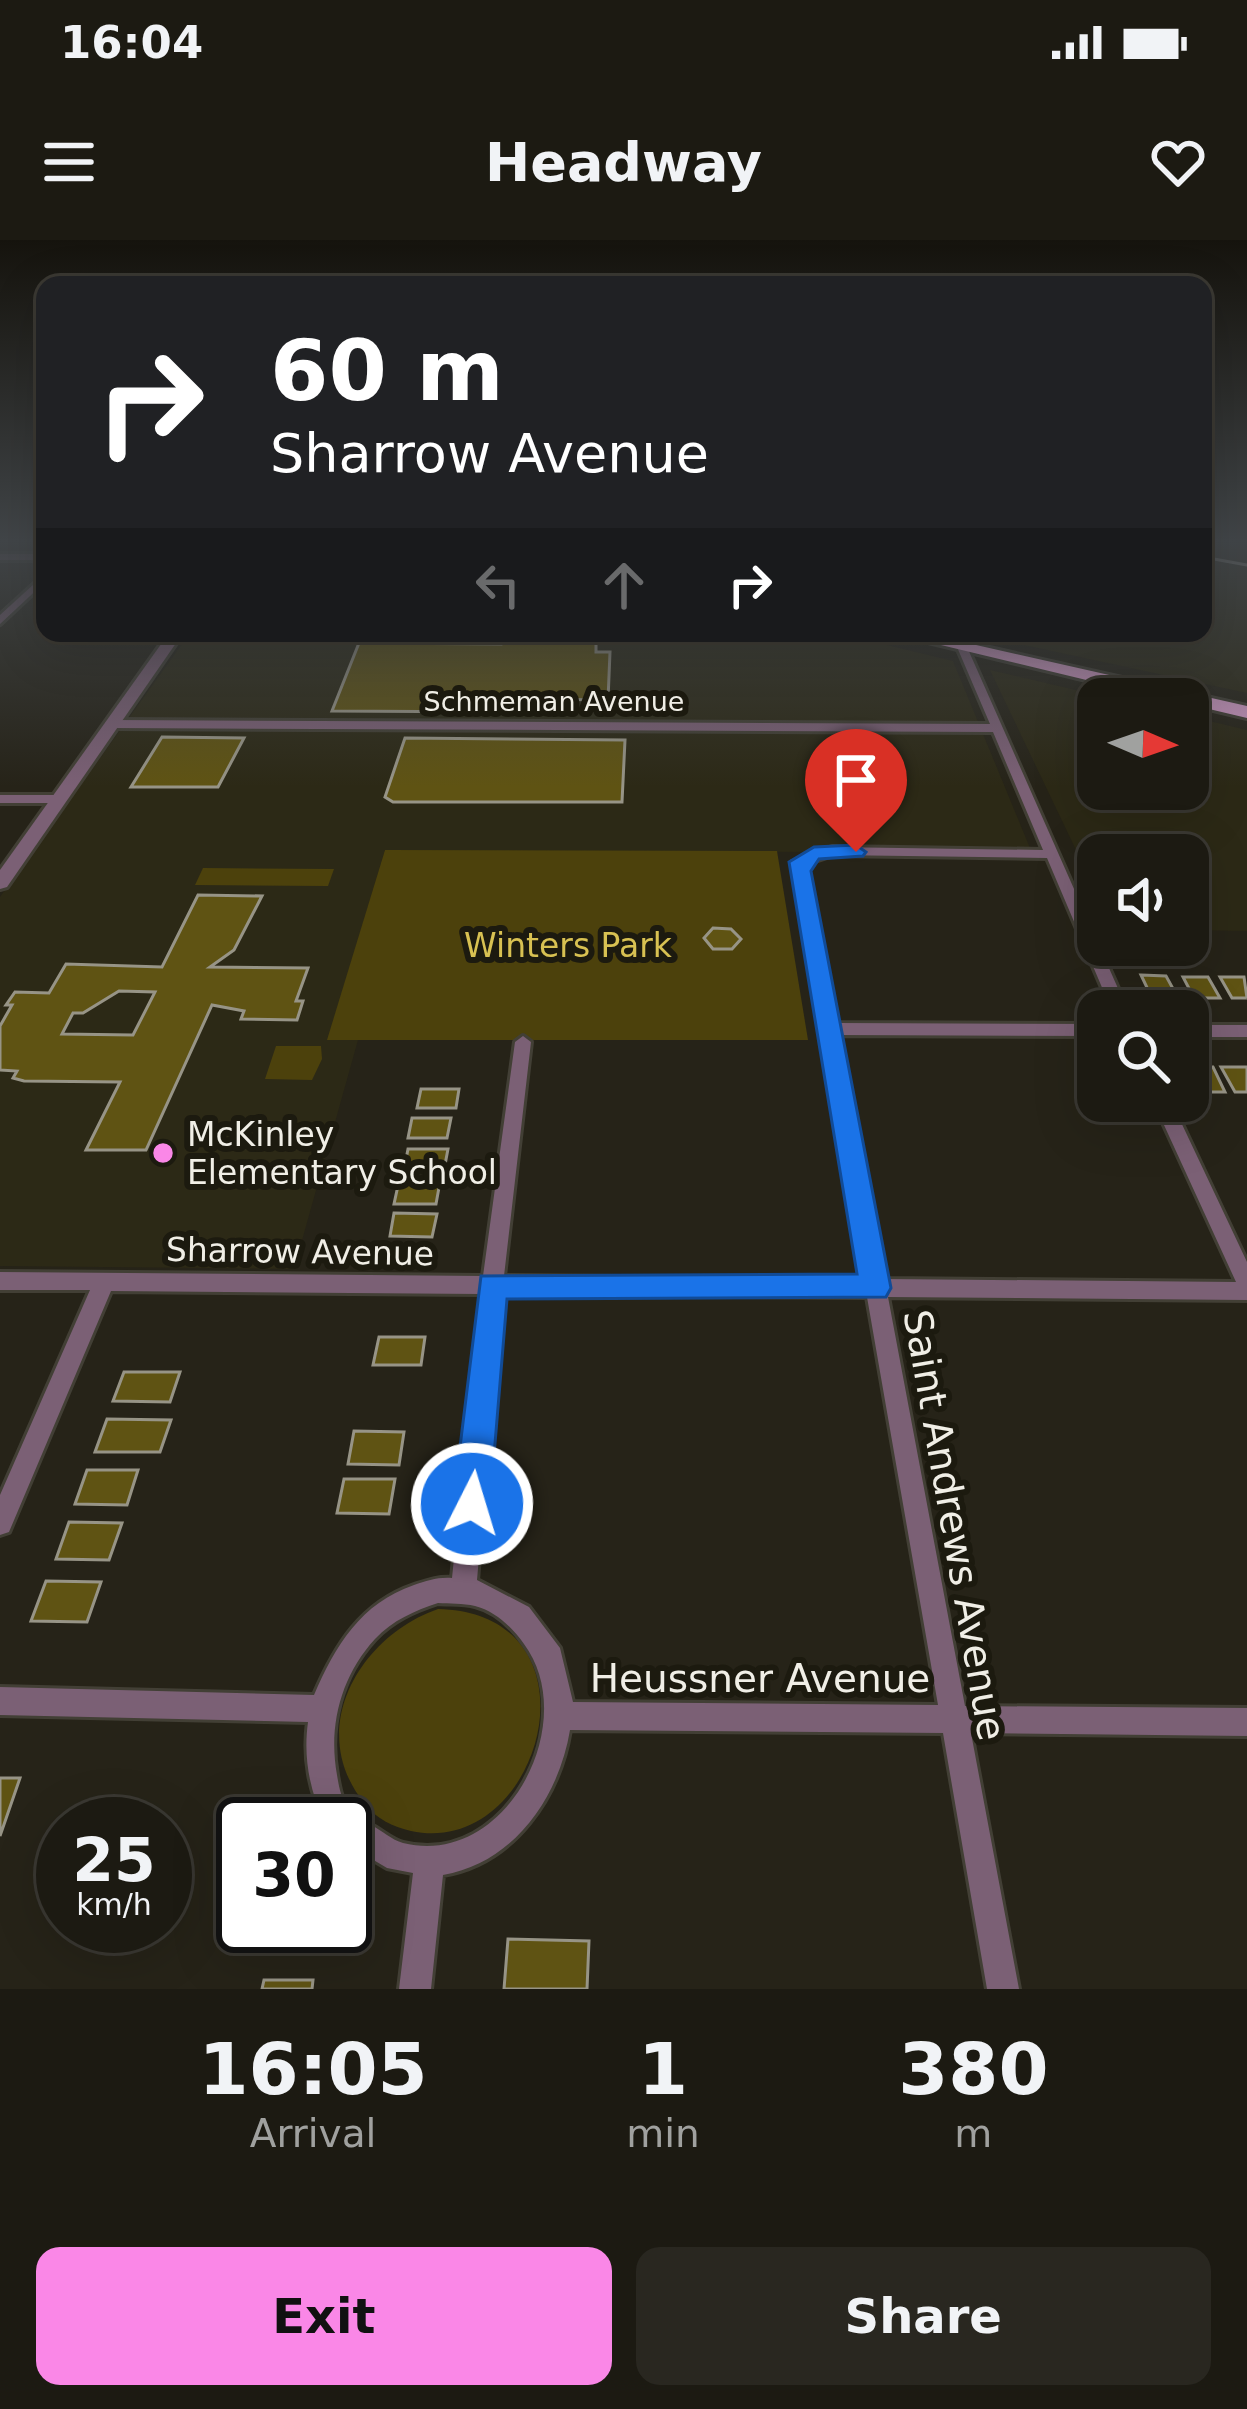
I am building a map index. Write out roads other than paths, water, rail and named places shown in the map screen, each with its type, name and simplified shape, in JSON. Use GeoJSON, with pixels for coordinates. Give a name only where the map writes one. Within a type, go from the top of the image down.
{"type":"FeatureCollection","features":[{"type":"Feature","properties":{"kind":"main road"},"geometry":{"type":"LineString","coordinates":[[940,642],[1247,712]]}},
{"type":"Feature","properties":{"kind":"street"},"geometry":{"type":"LineString","coordinates":[[0,884],[170,642]]}},
{"type":"Feature","properties":{"kind":"street"},"geometry":{"type":"LineString","coordinates":[[962,647],[1111,990]]}},
{"type":"Feature","properties":{"kind":"street","name":"Schmeman Avenue"},"geometry":{"type":"LineString","coordinates":[[113,724],[995,728]]}},
{"type":"Feature","properties":{"kind":"street"},"geometry":{"type":"LineString","coordinates":[[0,799],[60,799]]}},
{"type":"Feature","properties":{"kind":"street","name":"Saint Andrews Avenue"},"geometry":{"type":"LineString","coordinates":[[1003,1989],[800,862],[832,851],[1051,854]]}},
{"type":"Feature","properties":{"kind":"street"},"geometry":{"type":"LineString","coordinates":[[827,1028],[1077,1030]]}},
{"type":"Feature","properties":{"kind":"street"},"geometry":{"type":"LineString","coordinates":[[1209,1030],[1247,1031]]}},
{"type":"Feature","properties":{"kind":"street"},"geometry":{"type":"LineString","coordinates":[[463,1591],[492,1286],[523,1042]]}},
{"type":"Feature","properties":{"kind":"street"},"geometry":{"type":"LineString","coordinates":[[1172,1122],[1247,1288]]}},
{"type":"Feature","properties":{"kind":"street","name":"Sharrow Avenue"},"geometry":{"type":"LineString","coordinates":[[0,1281],[1247,1288]]}},
{"type":"Feature","properties":{"kind":"street"},"geometry":{"type":"LineString","coordinates":[[0,1523],[104,1282]]}},
{"type":"Feature","properties":{"kind":"street"},"geometry":{"type":"LineString","coordinates":[[331,1797],[317,1766],[319,1709],[335,1668],[360,1633],[392,1608],[427,1594],[463,1591],[494,1599],[532,1630],[556,1677],[560,1715],[550,1768],[521,1816],[478,1851],[429,1865],[372,1850]]}},
{"type":"Feature","properties":{"kind":"street"},"geometry":{"type":"LineString","coordinates":[[0,1701],[319,1709]]}},
{"type":"Feature","properties":{"kind":"street","name":"Heussner Avenue"},"geometry":{"type":"LineString","coordinates":[[560,1715],[1247,1722]]}},
{"type":"Feature","properties":{"kind":"street"},"geometry":{"type":"LineString","coordinates":[[415,1989],[429,1865]]}},
{"type":"Feature","properties":{"kind":"place","name":"McKinley Elementary School"},"geometry":{"type":"Point","coordinates":[163,1153]}},
{"type":"Feature","properties":{"kind":"park label","name":"Winters Park"},"geometry":{"type":"Point","coordinates":[568,945]}}]}
